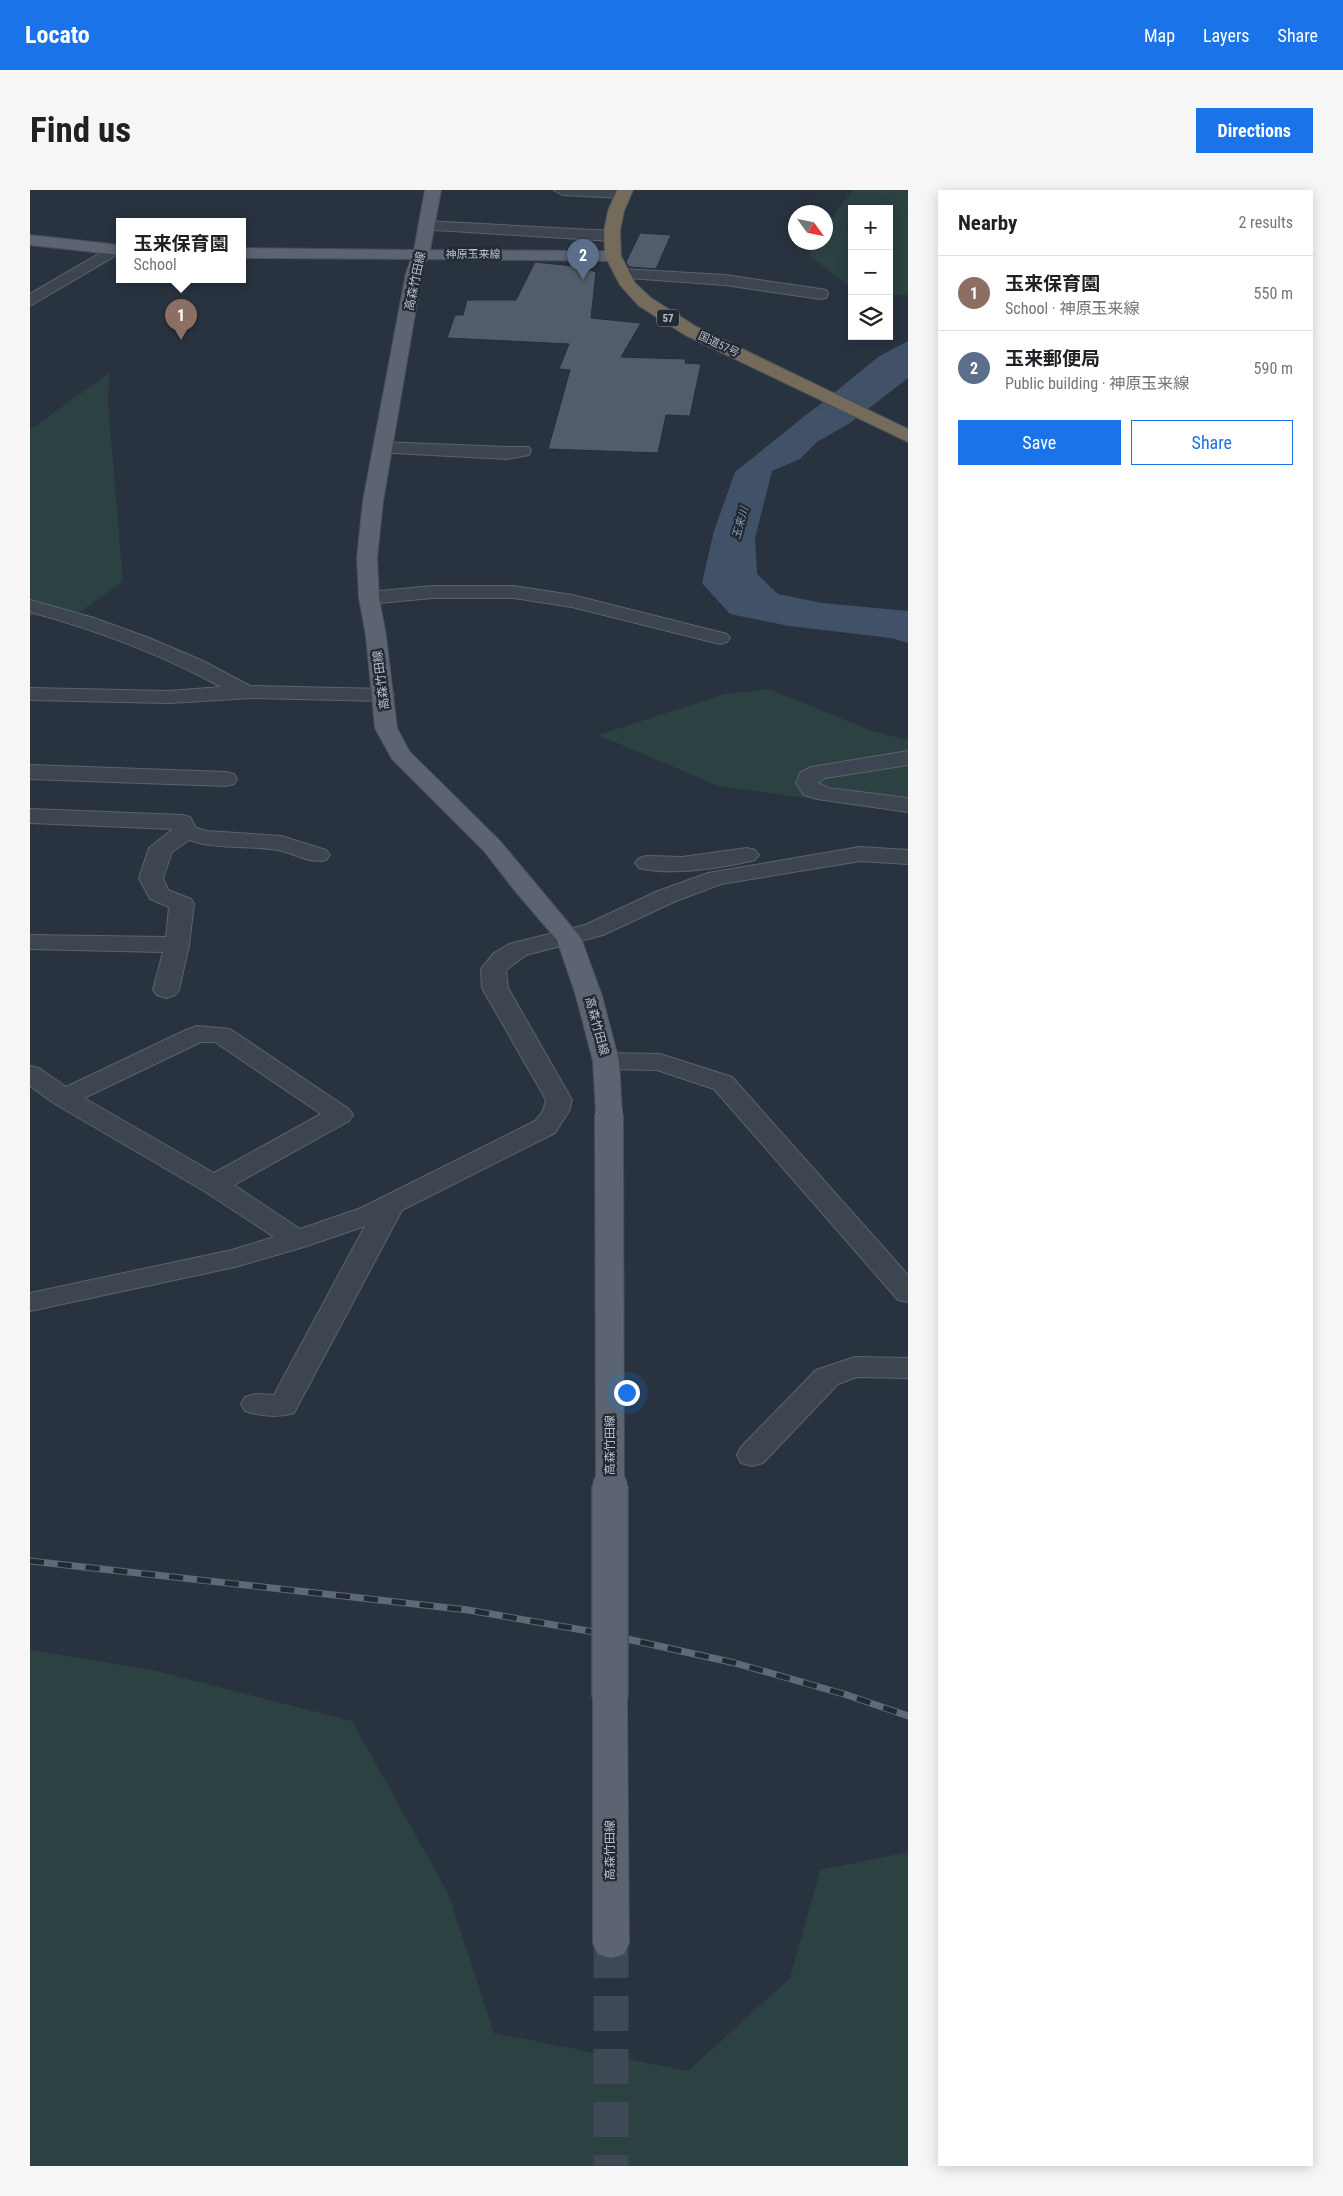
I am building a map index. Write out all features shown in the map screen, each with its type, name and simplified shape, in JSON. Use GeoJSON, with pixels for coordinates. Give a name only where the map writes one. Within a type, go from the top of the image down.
{"type":"FeatureCollection","features":[{"type":"Feature","properties":{"kind":"highway","name":"国道57号"},"geometry":{"type":"LineString","coordinates":[[624,192],[616,211],[612,236],[613,256],[633,291],[663,315],[691,332],[908,436]]}},
{"type":"Feature","properties":{"kind":"main road","name":"高森竹田線"},"geometry":{"type":"LineString","coordinates":[[433,190],[421,254],[414,272],[382,448],[367,558],[369,598],[386,728],[400,754],[492,846],[523,886],[568,938],[590,996],[606,1061],[609,1114],[611,1943]]}},
{"type":"Feature","properties":{"kind":"main road"},"geometry":{"type":"LineString","coordinates":[[30,240],[116,250]]}},
{"type":"Feature","properties":{"kind":"main road","name":"神原玉来線"},"geometry":{"type":"LineString","coordinates":[[246,253],[613,256]]}},
{"type":"Feature","properties":{"kind":"street"},"geometry":{"type":"LineString","coordinates":[[562,190],[624,192]]}},
{"type":"Feature","properties":{"kind":"street"},"geometry":{"type":"LineString","coordinates":[[426,226],[612,236]]}},
{"type":"Feature","properties":{"kind":"street"},"geometry":{"type":"LineString","coordinates":[[30,300],[116,251]]}},
{"type":"Feature","properties":{"kind":"street"},"geometry":{"type":"LineString","coordinates":[[622,274],[725,280],[820,294]]}},
{"type":"Feature","properties":{"kind":"street"},"geometry":{"type":"LineString","coordinates":[[382,448],[522,451]]}},
{"type":"Feature","properties":{"kind":"street"},"geometry":{"type":"LineString","coordinates":[[369,598],[432,592],[514,592],[572,601],[720,638]]}},
{"type":"Feature","properties":{"kind":"street"},"geometry":{"type":"LineString","coordinates":[[30,606],[74,617],[146,642],[247,692]]}},
{"type":"Feature","properties":{"kind":"street"},"geometry":{"type":"LineString","coordinates":[[30,694],[169,697],[247,692],[383,695]]}},
{"type":"Feature","properties":{"kind":"street"},"geometry":{"type":"LineString","coordinates":[[908,758],[819,772],[808,778],[807,783],[812,790],[825,794],[908,805]]}},
{"type":"Feature","properties":{"kind":"street"},"geometry":{"type":"LineString","coordinates":[[30,772],[226,779]]}},
{"type":"Feature","properties":{"kind":"street"},"geometry":{"type":"LineString","coordinates":[[30,816],[182,822],[186,832]]}},
{"type":"Feature","properties":{"kind":"street"},"geometry":{"type":"LineString","coordinates":[[166,990],[177,945],[182,904],[158,894],[151,878],[160,848],[186,832],[205,838],[281,843],[318,855]]}},
{"type":"Feature","properties":{"kind":"street"},"geometry":{"type":"LineString","coordinates":[[647,863],[682,864],[799,847],[841,858]]}},
{"type":"Feature","properties":{"kind":"street"},"geometry":{"type":"LineString","coordinates":[[32,1298],[235,1258],[297,1240],[371,1214],[545,1127],[556,1111],[559,1100],[554,1088],[495,988],[493,969],[503,958],[518,949],[594,930],[667,896],[716,878],[860,854],[908,857]]}},
{"type":"Feature","properties":{"kind":"street"},"geometry":{"type":"LineString","coordinates":[[30,942],[177,945]]}},
{"type":"Feature","properties":{"kind":"street"},"geometry":{"type":"LineString","coordinates":[[64,1098],[197,1034],[221,1034],[340,1115],[214,1185]]}},
{"type":"Feature","properties":{"kind":"street"},"geometry":{"type":"LineString","coordinates":[[606,1061],[660,1062],[724,1084],[907,1290]]}},
{"type":"Feature","properties":{"kind":"street"},"geometry":{"type":"LineString","coordinates":[[30,1074],[64,1098],[214,1185],[297,1240]]}},
{"type":"Feature","properties":{"kind":"street"},"geometry":{"type":"LineString","coordinates":[[256,1404],[284,1406],[391,1204]]}},
{"type":"Feature","properties":{"kind":"street"},"geometry":{"type":"LineString","coordinates":[[752,1455],[827,1377],[855,1368],[908,1368]]}},
{"type":"Feature","properties":{"kind":"green space"},"geometry":{"type":"Polygon","coordinates":[[[854,190],[908,190],[908,295],[893,295],[893,205],[848,205],[848,286],[809,255],[813,250],[833,250],[833,218],[854,190]]]}},
{"type":"Feature","properties":{"kind":"green space"},"geometry":{"type":"Polygon","coordinates":[[[109,373],[108,404],[123,581],[80,612],[30,616],[30,430],[109,373]]]}},
{"type":"Feature","properties":{"kind":"green space"},"geometry":{"type":"Polygon","coordinates":[[[770,689],[872,731],[908,740],[908,812],[719,786],[598,735],[725,694],[770,689]]]}},
{"type":"Feature","properties":{"kind":"green space"},"geometry":{"type":"Polygon","coordinates":[[[30,1650],[152,1670],[352,1721],[448,1893],[494,2033],[688,2071],[790,1978],[820,1870],[908,1852],[908,2166],[30,2166],[30,1650]]]}},
{"type":"Feature","properties":{"kind":"water","name":"玉来川"},"geometry":{"type":"Polygon","coordinates":[[[908,341],[908,378],[850,423],[817,442],[800,459],[772,471],[755,538],[757,574],[778,594],[822,603],[908,611],[908,643],[891,638],[789,626],[730,614],[702,583],[714,531],[735,472],[816,407],[823,411],[817,407],[878,357],[908,341]]]}},
{"type":"Feature","properties":{"kind":"building"},"geometry":{"type":"Polygon","coordinates":[[[640,233],[671,235],[656,269],[629,267],[626,262],[640,233]]]}},
{"type":"Feature","properties":{"kind":"building"},"geometry":{"type":"Polygon","coordinates":[[[535,262],[582,267],[596,272],[591,318],[641,323],[621,357],[686,359],[685,363],[701,364],[690,416],[666,415],[658,453],[548,449],[570,370],[559,369],[569,344],[447,338],[455,315],[463,315],[467,300],[516,300],[535,262]]]}},
{"type":"Feature","properties":{"kind":"tunnel"},"geometry":{"type":"LineString","coordinates":[[611,1943],[611,2166]]}},
{"type":"Feature","properties":{"kind":"railway"},"geometry":{"type":"LineString","coordinates":[[30,1561],[468,1610],[600,1633],[735,1663],[847,1695],[908,1716]]}},
{"type":"Feature","properties":{"kind":"place","name":"玉来郵便局"},"geometry":{"type":"Point","coordinates":[583,280]}},
{"type":"Feature","properties":{"kind":"place","name":"玉来保育園"},"geometry":{"type":"Point","coordinates":[181,340]}}]}
